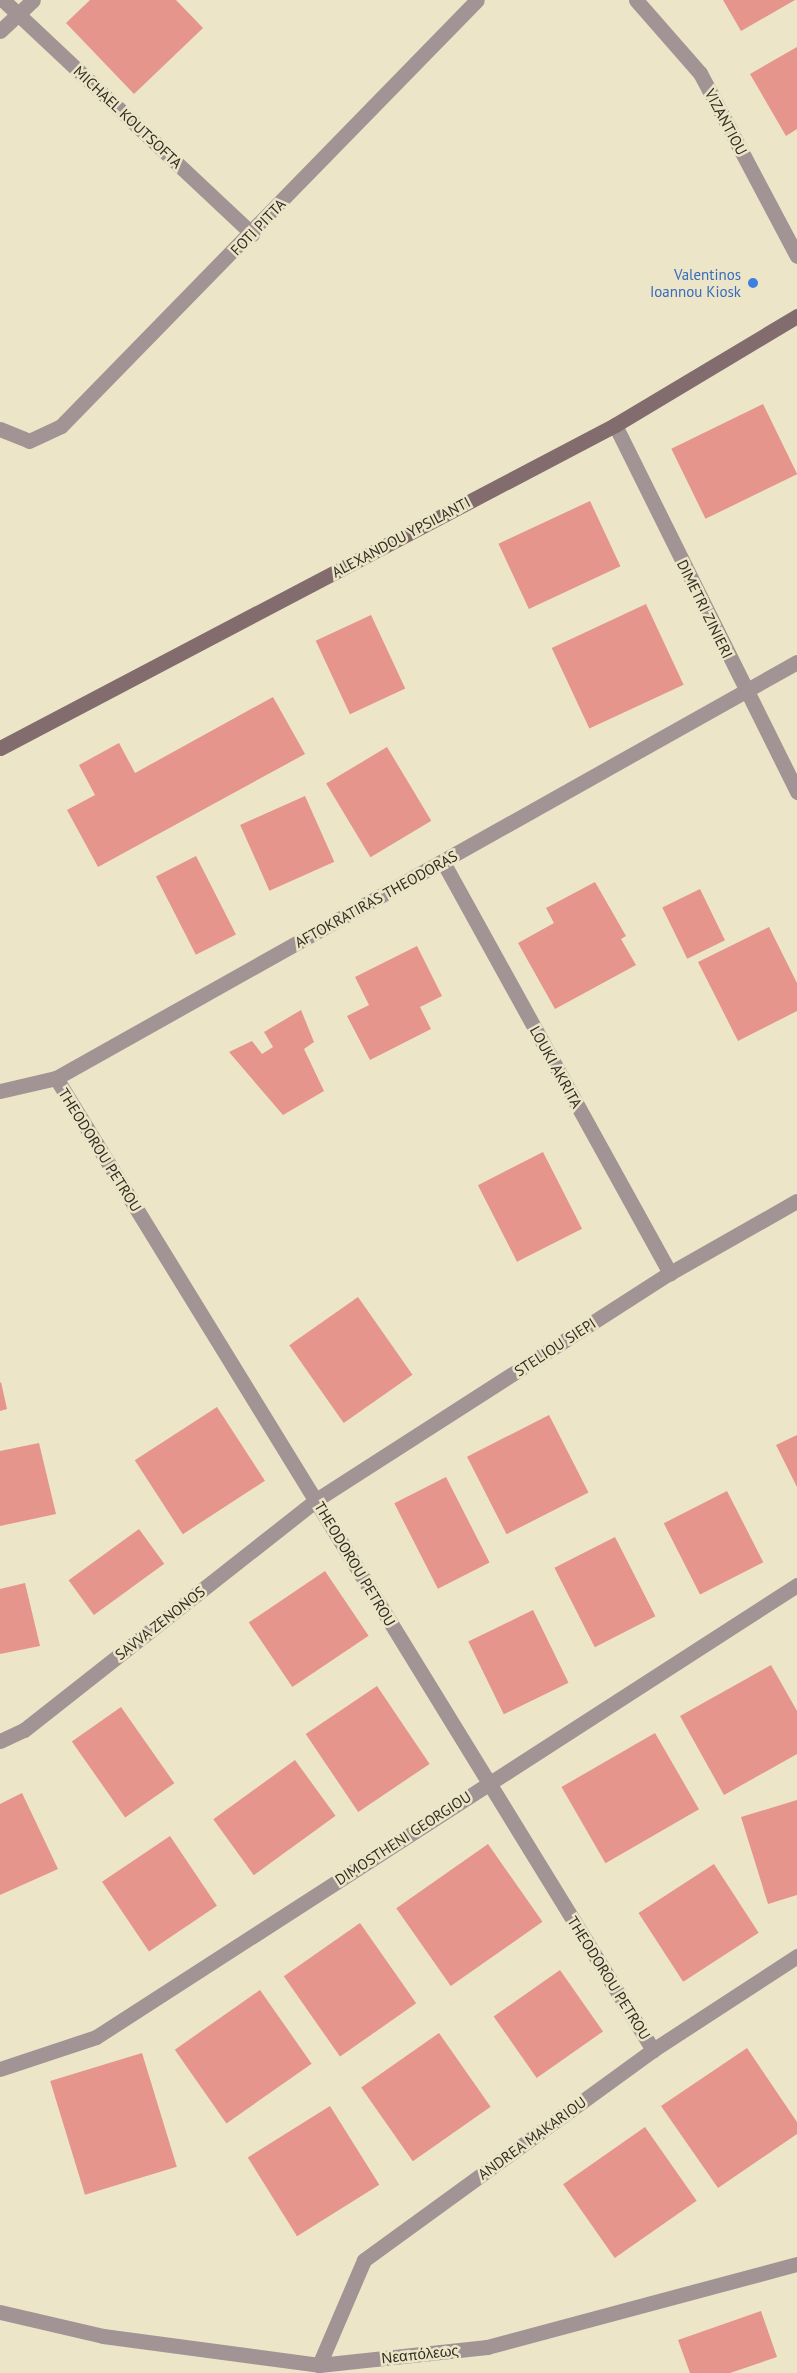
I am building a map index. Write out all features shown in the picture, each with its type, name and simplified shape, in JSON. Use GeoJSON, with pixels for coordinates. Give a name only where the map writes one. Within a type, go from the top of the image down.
{"type":"FeatureCollection","features":[{"type":"Feature","properties":{"kind":"main road","name":"ALEXANDOU YPSILANTI"},"geometry":{"type":"LineString","coordinates":[[0,748],[615,425],[797,315]]}},
{"type":"Feature","properties":{"kind":"street","name":"MICHAEL KOUTSOFTA"},"geometry":{"type":"LineString","coordinates":[[3,0],[252,234]]}},
{"type":"Feature","properties":{"kind":"street"},"geometry":{"type":"LineString","coordinates":[[0,31],[33,0]]}},
{"type":"Feature","properties":{"kind":"street","name":"FOTI PITTA"},"geometry":{"type":"LineString","coordinates":[[0,429],[28,441],[61,426],[252,234],[477,0]]}},
{"type":"Feature","properties":{"kind":"street","name":"VIZANTIOU"},"geometry":{"type":"LineString","coordinates":[[636,0],[700,73],[797,256]]}},
{"type":"Feature","properties":{"kind":"street","name":"DIMETRI ZINIERI"},"geometry":{"type":"LineString","coordinates":[[615,425],[797,792]]}},
{"type":"Feature","properties":{"kind":"street","name":"AFTOKRATIRAS THEODORAS"},"geometry":{"type":"LineString","coordinates":[[0,1090],[56,1078],[797,662]]}},
{"type":"Feature","properties":{"kind":"street","name":"LOUKI AKRITA"},"geometry":{"type":"LineString","coordinates":[[443,861],[670,1273]]}},
{"type":"Feature","properties":{"kind":"street","name":"THEODOROU PETROU"},"geometry":{"type":"LineString","coordinates":[[56,1078],[653,2050]]}},
{"type":"Feature","properties":{"kind":"street","name":"STELIOU SIEPI"},"geometry":{"type":"LineString","coordinates":[[316,1500],[670,1273],[797,1201]]}},
{"type":"Feature","properties":{"kind":"street","name":"SAVVA ZENONOS"},"geometry":{"type":"LineString","coordinates":[[0,1741],[24,1730],[316,1500]]}},
{"type":"Feature","properties":{"kind":"street","name":"DIMOSTHENI GEORGIOU"},"geometry":{"type":"LineString","coordinates":[[0,2069],[96,2037],[488,1782],[797,1585]]}},
{"type":"Feature","properties":{"kind":"street","name":"ANDREA MAKARIOU"},"geometry":{"type":"LineString","coordinates":[[319,2365],[364,2260],[653,2050],[797,1956]]}},
{"type":"Feature","properties":{"kind":"street","name":"Νεαπόλεως"},"geometry":{"type":"LineString","coordinates":[[0,2312],[103,2336],[319,2365],[487,2347],[797,2264]]}},
{"type":"Feature","properties":{"kind":"building"},"geometry":{"type":"Polygon","coordinates":[[[90,0],[176,0],[203,28],[134,94],[66,23],[90,0]]]}},
{"type":"Feature","properties":{"kind":"building"},"geometry":{"type":"Polygon","coordinates":[[[723,0],[795,0],[741,31],[723,0]]]}},
{"type":"Feature","properties":{"kind":"building"},"geometry":{"type":"Polygon","coordinates":[[[797,47],[797,129],[786,136],[750,74],[797,47]]]}},
{"type":"Feature","properties":{"kind":"building"},"geometry":{"type":"Polygon","coordinates":[[[763,404],[797,474],[706,519],[671,449],[763,404]]]}},
{"type":"Feature","properties":{"kind":"building"},"geometry":{"type":"Polygon","coordinates":[[[590,501],[620,566],[529,609],[498,544],[590,501]]]}},
{"type":"Feature","properties":{"kind":"building"},"geometry":{"type":"Polygon","coordinates":[[[646,604],[684,685],[589,729],[552,648],[646,604]]]}},
{"type":"Feature","properties":{"kind":"building"},"geometry":{"type":"Polygon","coordinates":[[[371,615],[405,688],[350,714],[316,641],[371,615]]]}},
{"type":"Feature","properties":{"kind":"building"},"geometry":{"type":"Polygon","coordinates":[[[273,697],[305,754],[98,867],[67,810],[95,795],[79,765],[119,743],[135,773],[273,697]]]}},
{"type":"Feature","properties":{"kind":"building"},"geometry":{"type":"Polygon","coordinates":[[[387,747],[431,821],[370,857],[326,784],[387,747]]]}},
{"type":"Feature","properties":{"kind":"building"},"geometry":{"type":"Polygon","coordinates":[[[305,796],[334,862],[269,891],[240,825],[305,796]]]}},
{"type":"Feature","properties":{"kind":"building"},"geometry":{"type":"Polygon","coordinates":[[[196,856],[236,934],[196,955],[156,876],[196,856]]]}},
{"type":"Feature","properties":{"kind":"building"},"geometry":{"type":"Polygon","coordinates":[[[595,882],[626,936],[621,939],[636,965],[555,1009],[518,943],[554,923],[546,908],[595,882]]]}},
{"type":"Feature","properties":{"kind":"building"},"geometry":{"type":"Polygon","coordinates":[[[700,889],[725,940],[687,959],[662,907],[700,889]]]}},
{"type":"Feature","properties":{"kind":"building"},"geometry":{"type":"Polygon","coordinates":[[[769,927],[797,983],[797,1011],[738,1041],[698,962],[769,927]]]}},
{"type":"Feature","properties":{"kind":"building"},"geometry":{"type":"Polygon","coordinates":[[[417,946],[442,996],[420,1007],[431,1029],[370,1060],[347,1016],[369,1005],[355,977],[417,946]]]}},
{"type":"Feature","properties":{"kind":"building"},"geometry":{"type":"Polygon","coordinates":[[[301,1010],[314,1042],[304,1049],[324,1091],[283,1115],[229,1052],[252,1041],[262,1054],[273,1047],[264,1032],[301,1010]]]}},
{"type":"Feature","properties":{"kind":"building"},"geometry":{"type":"Polygon","coordinates":[[[543,1152],[582,1229],[517,1262],[478,1185],[543,1152]]]}},
{"type":"Feature","properties":{"kind":"building"},"geometry":{"type":"Polygon","coordinates":[[[358,1297],[412,1375],[344,1423],[289,1345],[358,1297]]]}},
{"type":"Feature","properties":{"kind":"building"},"geometry":{"type":"Polygon","coordinates":[[[0,1383],[7,1409],[0,1411],[0,1383]]]}},
{"type":"Feature","properties":{"kind":"building"},"geometry":{"type":"Polygon","coordinates":[[[217,1407],[265,1481],[183,1534],[135,1460],[217,1407]]]}},
{"type":"Feature","properties":{"kind":"building"},"geometry":{"type":"Polygon","coordinates":[[[549,1415],[588,1493],[507,1534],[467,1457],[549,1415]]]}},
{"type":"Feature","properties":{"kind":"building"},"geometry":{"type":"Polygon","coordinates":[[[797,1435],[797,1487],[776,1445],[797,1435]]]}},
{"type":"Feature","properties":{"kind":"building"},"geometry":{"type":"Polygon","coordinates":[[[39,1443],[56,1514],[0,1526],[0,1451],[39,1443]]]}},
{"type":"Feature","properties":{"kind":"building"},"geometry":{"type":"Polygon","coordinates":[[[446,1477],[490,1563],[438,1589],[394,1503],[446,1477]]]}},
{"type":"Feature","properties":{"kind":"building"},"geometry":{"type":"Polygon","coordinates":[[[727,1491],[763,1562],[700,1595],[664,1523],[727,1491]]]}},
{"type":"Feature","properties":{"kind":"building"},"geometry":{"type":"Polygon","coordinates":[[[139,1529],[164,1564],[94,1615],[69,1580],[139,1529]]]}},
{"type":"Feature","properties":{"kind":"building"},"geometry":{"type":"Polygon","coordinates":[[[615,1537],[655,1616],[595,1647],[554,1568],[615,1537]]]}},
{"type":"Feature","properties":{"kind":"building"},"geometry":{"type":"Polygon","coordinates":[[[325,1571],[369,1636],[292,1687],[249,1622],[325,1571]]]}},
{"type":"Feature","properties":{"kind":"building"},"geometry":{"type":"Polygon","coordinates":[[[25,1583],[40,1646],[0,1654],[0,1589],[25,1583]]]}},
{"type":"Feature","properties":{"kind":"building"},"geometry":{"type":"Polygon","coordinates":[[[533,1610],[569,1683],[504,1714],[468,1642],[533,1610]]]}},
{"type":"Feature","properties":{"kind":"building"},"geometry":{"type":"Polygon","coordinates":[[[771,1665],[797,1711],[797,1754],[724,1795],[680,1716],[771,1665]]]}},
{"type":"Feature","properties":{"kind":"building"},"geometry":{"type":"Polygon","coordinates":[[[377,1686],[430,1764],[358,1812],[306,1734],[377,1686]]]}},
{"type":"Feature","properties":{"kind":"building"},"geometry":{"type":"Polygon","coordinates":[[[121,1707],[174,1783],[125,1818],[72,1741],[121,1707]]]}},
{"type":"Feature","properties":{"kind":"building"},"geometry":{"type":"Polygon","coordinates":[[[655,1733],[699,1809],[605,1863],[561,1787],[655,1733]]]}},
{"type":"Feature","properties":{"kind":"building"},"geometry":{"type":"Polygon","coordinates":[[[295,1760],[336,1816],[254,1875],[213,1819],[295,1760]]]}},
{"type":"Feature","properties":{"kind":"building"},"geometry":{"type":"Polygon","coordinates":[[[22,1793],[58,1869],[0,1895],[0,1804],[22,1793]]]}},
{"type":"Feature","properties":{"kind":"building"},"geometry":{"type":"Polygon","coordinates":[[[797,1800],[797,1895],[768,1904],[741,1817],[797,1800]]]}},
{"type":"Feature","properties":{"kind":"building"},"geometry":{"type":"Polygon","coordinates":[[[170,1836],[217,1906],[149,1951],[102,1882],[170,1836]]]}},
{"type":"Feature","properties":{"kind":"building"},"geometry":{"type":"Polygon","coordinates":[[[488,1844],[542,1922],[451,1986],[396,1908],[488,1844]]]}},
{"type":"Feature","properties":{"kind":"building"},"geometry":{"type":"Polygon","coordinates":[[[714,1864],[759,1933],[683,1982],[639,1913],[714,1864]]]}},
{"type":"Feature","properties":{"kind":"building"},"geometry":{"type":"Polygon","coordinates":[[[360,1923],[416,2003],[340,2057],[284,1976],[360,1923]]]}},
{"type":"Feature","properties":{"kind":"building"},"geometry":{"type":"Polygon","coordinates":[[[560,1970],[603,2031],[537,2078],[494,2016],[560,1970]]]}},
{"type":"Feature","properties":{"kind":"building"},"geometry":{"type":"Polygon","coordinates":[[[260,1990],[312,2064],[226,2123],[175,2050],[260,1990]]]}},
{"type":"Feature","properties":{"kind":"building"},"geometry":{"type":"Polygon","coordinates":[[[439,2033],[491,2107],[413,2161],[361,2087],[439,2033]]]}},
{"type":"Feature","properties":{"kind":"building"},"geometry":{"type":"Polygon","coordinates":[[[747,2048],[797,2122],[797,2134],[718,2188],[661,2106],[747,2048]]]}},
{"type":"Feature","properties":{"kind":"building"},"geometry":{"type":"Polygon","coordinates":[[[142,2053],[177,2167],[85,2195],[50,2081],[142,2053]]]}},
{"type":"Feature","properties":{"kind":"building"},"geometry":{"type":"Polygon","coordinates":[[[330,2106],[379,2185],[297,2236],[248,2157],[330,2106]]]}},
{"type":"Feature","properties":{"kind":"building"},"geometry":{"type":"Polygon","coordinates":[[[645,2127],[697,2201],[615,2258],[563,2184],[645,2127]]]}},
{"type":"Feature","properties":{"kind":"building"},"geometry":{"type":"Polygon","coordinates":[[[761,2311],[777,2357],[730,2373],[690,2373],[678,2340],[761,2311]]]}},
{"type":"Feature","properties":{"kind":"place","name":"Valentinos Ioannou Kiosk"},"geometry":{"type":"Point","coordinates":[753,283]}}]}
